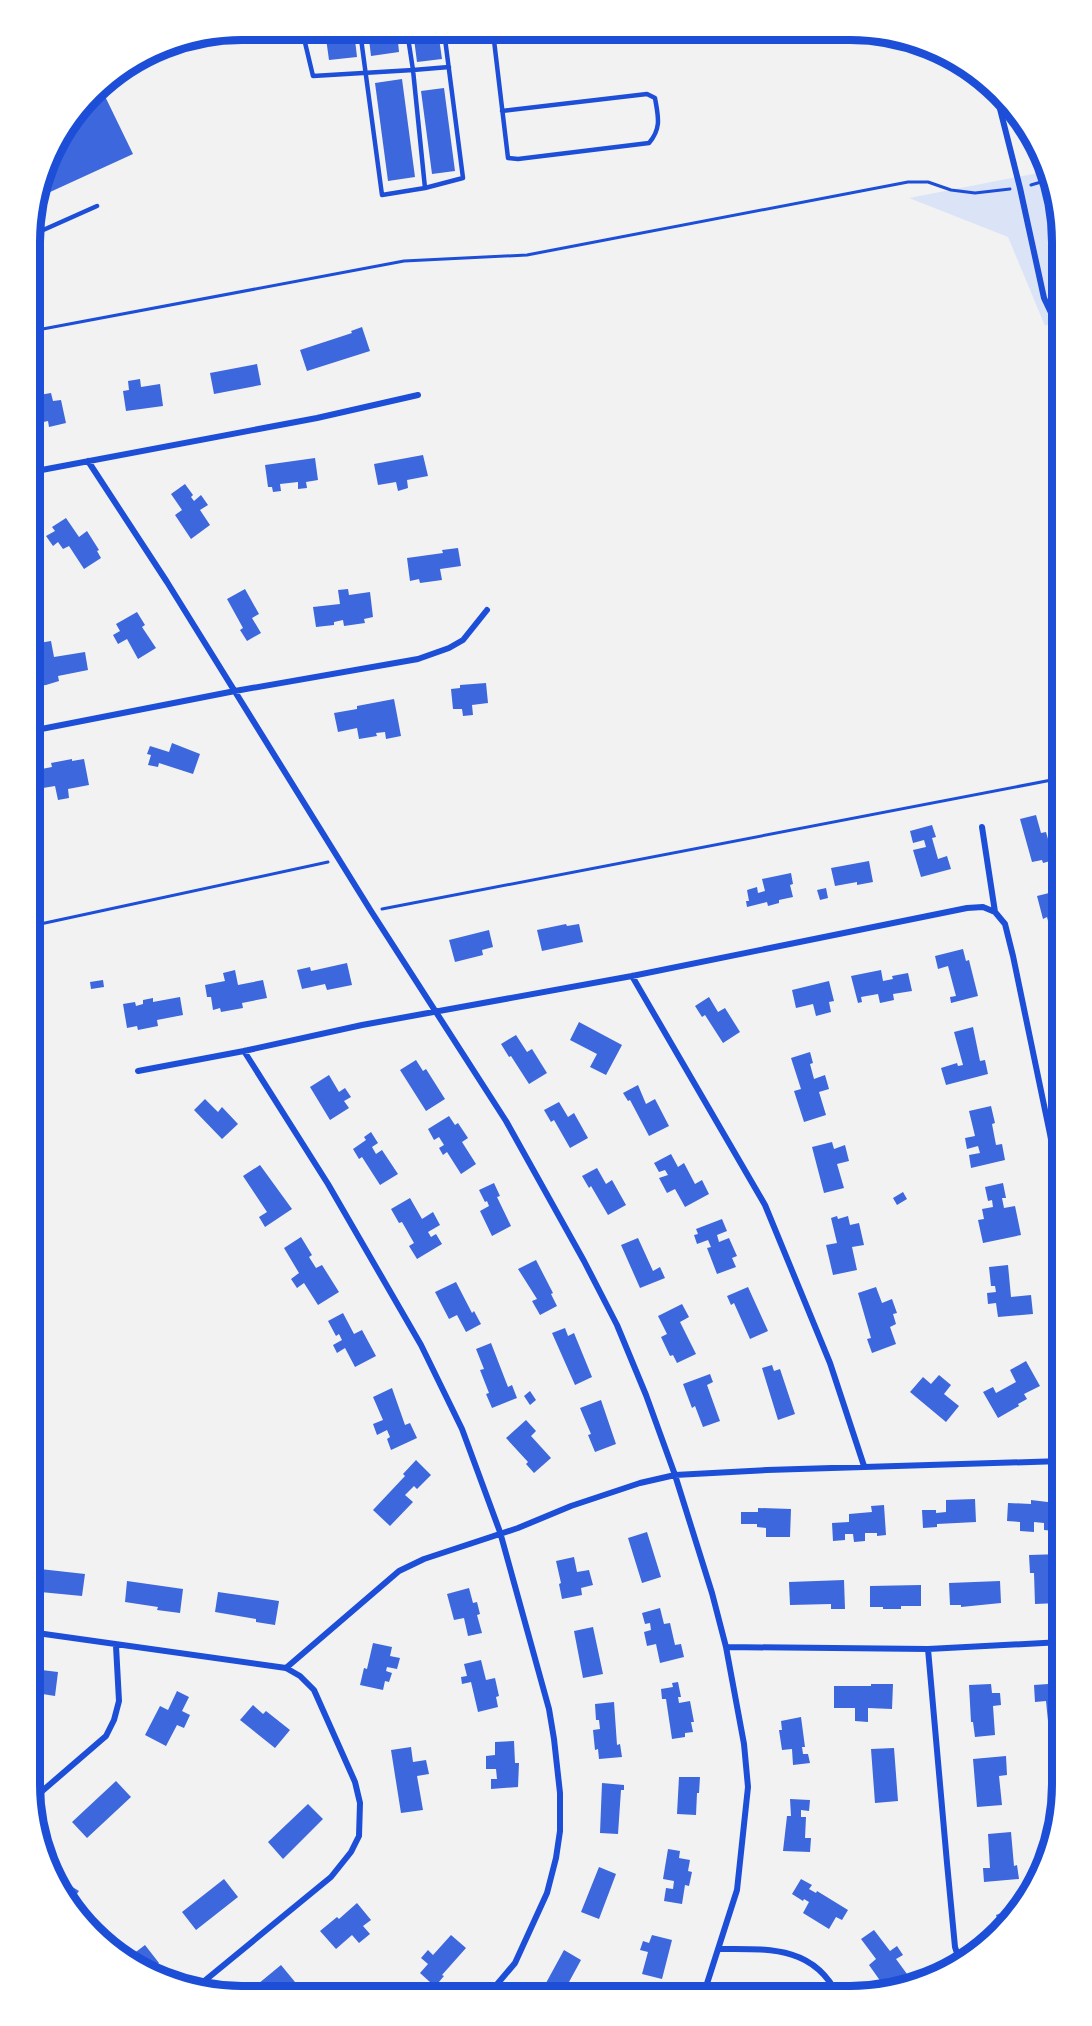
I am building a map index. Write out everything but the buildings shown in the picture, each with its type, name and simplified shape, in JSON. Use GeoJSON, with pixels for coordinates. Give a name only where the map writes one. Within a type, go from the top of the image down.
{"type":"FeatureCollection","features":[{"type":"Feature","properties":{"kind":"street"},"geometry":{"type":"LineString","coordinates":[[1000,108],[1044,298],[1052,315]]}},
{"type":"Feature","properties":{"kind":"street"},"geometry":{"type":"LineString","coordinates":[[40,470],[317,418],[418,395]]}},
{"type":"Feature","properties":{"kind":"street"},"geometry":{"type":"LineString","coordinates":[[88,460],[371,911],[506,1121],[617,1325],[646,1395],[675,1475],[712,1593],[726,1647],[744,1744],[747,1787],[737,1890],[706,1986]]}},
{"type":"Feature","properties":{"kind":"street"},"geometry":{"type":"LineString","coordinates":[[40,729],[235,691],[418,659],[449,648],[463,640],[487,610]]}},
{"type":"Feature","properties":{"kind":"street"},"geometry":{"type":"LineString","coordinates":[[982,827],[995,912]]}},
{"type":"Feature","properties":{"kind":"street"},"geometry":{"type":"LineString","coordinates":[[138,1071],[362,1025],[632,976],[967,908],[983,907],[995,912],[1005,924],[1051,1142]]}},
{"type":"Feature","properties":{"kind":"street"},"geometry":{"type":"LineString","coordinates":[[632,976],[765,1204],[830,1363],[864,1466]]}},
{"type":"Feature","properties":{"kind":"street"},"geometry":{"type":"LineString","coordinates":[[244,1051],[328,1184],[421,1345],[462,1429],[500,1532],[549,1709],[560,1793],[560,1831],[556,1858],[547,1893],[515,1963],[496,1986]]}},
{"type":"Feature","properties":{"kind":"street"},"geometry":{"type":"LineString","coordinates":[[286,1668],[399,1570],[424,1559],[500,1532],[518,1528],[571,1506],[640,1483],[675,1475],[864,1466],[1051,1461]]}},
{"type":"Feature","properties":{"kind":"street"},"geometry":{"type":"LineString","coordinates":[[40,1634],[286,1668],[300,1676],[314,1690],[355,1782],[360,1803],[359,1836],[351,1852],[331,1877],[204,1982]]}},
{"type":"Feature","properties":{"kind":"street"},"geometry":{"type":"LineString","coordinates":[[726,1647],[928,1649],[1051,1643]]}},
{"type":"Feature","properties":{"kind":"street"},"geometry":{"type":"LineString","coordinates":[[41,1792],[105,1736],[114,1720],[119,1701],[116,1646]]}},
{"type":"Feature","properties":{"kind":"street"},"geometry":{"type":"LineString","coordinates":[[928,1649],[957,1953]]}},
{"type":"Feature","properties":{"kind":"street"},"geometry":{"type":"LineString","coordinates":[[718,1949],[758,1949],[799,1956],[817,1966],[833,1986]]}},
{"type":"Feature","properties":{"kind":"lane"},"geometry":{"type":"LineString","coordinates":[[305,41],[313,76],[449,67]]}},
{"type":"Feature","properties":{"kind":"lane"},"geometry":{"type":"LineString","coordinates":[[361,41],[382,195],[425,188],[463,178],[445,41]]}},
{"type":"Feature","properties":{"kind":"lane"},"geometry":{"type":"LineString","coordinates":[[408,41],[425,188]]}},
{"type":"Feature","properties":{"kind":"lane"},"geometry":{"type":"LineString","coordinates":[[494,41],[507,158],[518,159],[649,143],[655,136],[660,123],[655,98],[647,94],[502,111]]}},
{"type":"Feature","properties":{"kind":"lane"},"geometry":{"type":"LineString","coordinates":[[41,231],[97,206]]}},
{"type":"Feature","properties":{"kind":"path"},"geometry":{"type":"LineString","coordinates":[[40,330],[404,261],[527,255],[909,182],[928,182],[951,190],[975,193],[1020,188],[1042,182]]}},
{"type":"Feature","properties":{"kind":"path"},"geometry":{"type":"LineString","coordinates":[[371,911],[1052,780]]}},
{"type":"Feature","properties":{"kind":"path"},"geometry":{"type":"LineString","coordinates":[[40,924],[339,860]]}},
{"type":"Feature","properties":{"kind":"shaded area"},"geometry":{"type":"Polygon","coordinates":[[[1039,173],[1050,216],[1052,323],[1045,326],[1008,237],[909,198],[1039,173]]]}}]}
